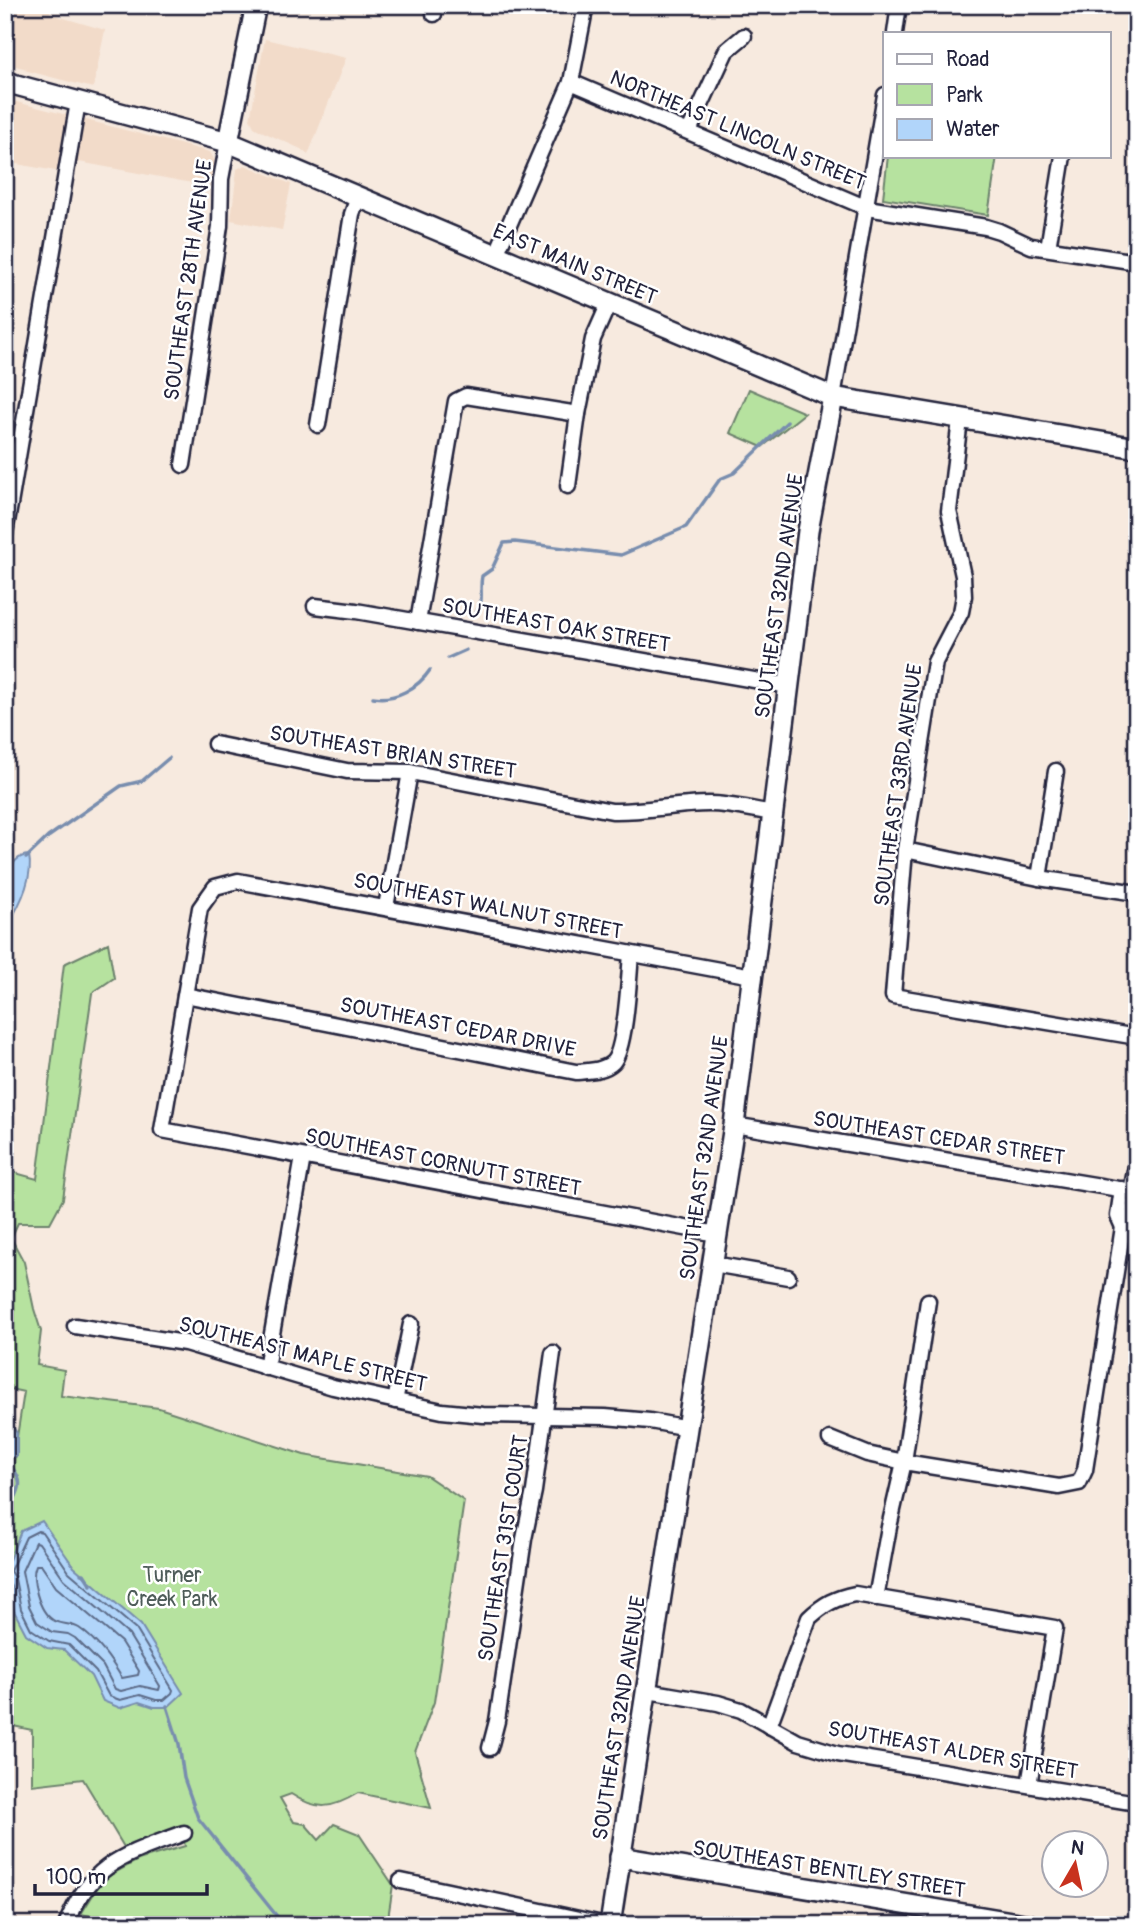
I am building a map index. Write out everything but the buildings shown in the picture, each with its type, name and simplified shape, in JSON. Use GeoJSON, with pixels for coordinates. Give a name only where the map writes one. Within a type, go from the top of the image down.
{"type":"FeatureCollection","features":[{"type":"Feature","properties":{"kind":"main road"},"geometry":{"type":"LineString","coordinates":[[228,142],[256,5]]}},
{"type":"Feature","properties":{"kind":"main road","name":"EAST MAIN STREET"},"geometry":{"type":"LineString","coordinates":[[5,82],[228,142],[833,397],[1137,448]]}},
{"type":"Feature","properties":{"kind":"main road","name":"SOUTHEAST 32ND AVENUE"},"geometry":{"type":"LineString","coordinates":[[608,1925],[648,1691],[734,1125],[808,531],[833,397]]}},
{"type":"Feature","properties":{"kind":"main road","name":"SOUTHEAST BENTLEY STREET"},"geometry":{"type":"LineString","coordinates":[[620,1857],[1030,1925]]}},
{"type":"Feature","properties":{"kind":"street"},"geometry":{"type":"LineString","coordinates":[[496,255],[571,82],[586,5]]}},
{"type":"Feature","properties":{"kind":"street"},"geometry":{"type":"LineString","coordinates":[[895,32],[899,5]]}},
{"type":"Feature","properties":{"kind":"street"},"geometry":{"type":"LineString","coordinates":[[689,131],[726,51],[744,37]]}},
{"type":"Feature","properties":{"kind":"street","name":"NORTHEAST LINCOLN STREET"},"geometry":{"type":"LineString","coordinates":[[571,82],[867,208],[986,227],[1031,246],[1137,262]]}},
{"type":"Feature","properties":{"kind":"street"},"geometry":{"type":"LineString","coordinates":[[5,534],[78,102]]}},
{"type":"Feature","properties":{"kind":"street"},"geometry":{"type":"LineString","coordinates":[[833,397],[883,108]]}},
{"type":"Feature","properties":{"kind":"street","name":"SOUTHEAST 28TH AVENUE"},"geometry":{"type":"LineString","coordinates":[[183,465],[220,226],[219,194],[228,142]]}},
{"type":"Feature","properties":{"kind":"street"},"geometry":{"type":"LineString","coordinates":[[1048,248],[1063,158]]}},
{"type":"Feature","properties":{"kind":"street"},"geometry":{"type":"LineString","coordinates":[[318,425],[352,214],[358,197]]}},
{"type":"Feature","properties":{"kind":"street"},"geometry":{"type":"LineString","coordinates":[[568,486],[578,414],[593,339],[609,303]]}},
{"type":"Feature","properties":{"kind":"street"},"geometry":{"type":"LineString","coordinates":[[418,622],[456,401],[466,396],[578,414]]}},
{"type":"Feature","properties":{"kind":"street","name":"SOUTHEAST 33RD AVENUE"},"geometry":{"type":"LineString","coordinates":[[960,420],[949,511],[963,576],[964,596],[961,612],[935,662],[905,850],[893,996],[1137,1037]]}},
{"type":"Feature","properties":{"kind":"street","name":"SOUTHEAST OAK STREET"},"geometry":{"type":"LineString","coordinates":[[315,606],[789,686]]}},
{"type":"Feature","properties":{"kind":"street","name":"SOUTHEAST BRIAN STREET"},"geometry":{"type":"LineString","coordinates":[[215,744],[347,771],[410,772],[612,811],[638,812],[669,806],[712,804],[774,813]]}},
{"type":"Feature","properties":{"kind":"street"},"geometry":{"type":"LineString","coordinates":[[1039,878],[1056,771]]}},
{"type":"Feature","properties":{"kind":"street"},"geometry":{"type":"LineString","coordinates":[[386,907],[410,772]]}},
{"type":"Feature","properties":{"kind":"street"},"geometry":{"type":"LineString","coordinates":[[905,850],[1039,878],[1137,893]]}},
{"type":"Feature","properties":{"kind":"street","name":"SOUTHEAST WALNUT STREET"},"geometry":{"type":"LineString","coordinates":[[185,995],[200,908],[215,887],[238,881],[752,976]]}},
{"type":"Feature","properties":{"kind":"street","name":"SOUTHEAST CEDAR DRIVE"},"geometry":{"type":"LineString","coordinates":[[185,995],[576,1072],[595,1071],[613,1062],[622,1042],[631,954]]}},
{"type":"Feature","properties":{"kind":"street","name":"SOUTHEAST CORNUTT STREET"},"geometry":{"type":"LineString","coordinates":[[185,995],[162,1130],[717,1234]]}},
{"type":"Feature","properties":{"kind":"street","name":"SOUTHEAST CEDAR STREET"},"geometry":{"type":"LineString","coordinates":[[734,1125],[1131,1191]]}},
{"type":"Feature","properties":{"kind":"street"},"geometry":{"type":"LineString","coordinates":[[266,1368],[303,1157]]}},
{"type":"Feature","properties":{"kind":"street"},"geometry":{"type":"LineString","coordinates":[[830,1439],[867,1454],[904,1462],[1059,1487],[1079,1483],[1085,1470],[1123,1227],[1131,1218],[1131,1191],[1137,1161]]}},
{"type":"Feature","properties":{"kind":"street"},"geometry":{"type":"LineString","coordinates":[[713,1264],[788,1277]]}},
{"type":"Feature","properties":{"kind":"street"},"geometry":{"type":"LineString","coordinates":[[876,1598],[904,1462],[928,1301]]}},
{"type":"Feature","properties":{"kind":"street"},"geometry":{"type":"LineString","coordinates":[[396,1401],[411,1324]]}},
{"type":"Feature","properties":{"kind":"street","name":"SOUTHEAST MAPLE STREET"},"geometry":{"type":"LineString","coordinates":[[75,1326],[186,1343],[333,1387],[470,1414],[616,1418],[688,1428]]}},
{"type":"Feature","properties":{"kind":"street","name":"SOUTHEAST 31ST COURT"},"geometry":{"type":"LineString","coordinates":[[490,1748],[497,1721],[545,1417],[552,1353]]}},
{"type":"Feature","properties":{"kind":"street"},"geometry":{"type":"LineString","coordinates":[[769,1726],[809,1618],[822,1605],[835,1598],[855,1594],[1055,1628],[1029,1785]]}},
{"type":"Feature","properties":{"kind":"street","name":"SOUTHEAST ALDER STREET"},"geometry":{"type":"LineString","coordinates":[[648,1691],[718,1703],[741,1710],[798,1742],[838,1754],[1137,1802]]}},
{"type":"Feature","properties":{"kind":"street"},"geometry":{"type":"LineString","coordinates":[[66,1925],[72,1909],[88,1883],[102,1870],[118,1859],[184,1833]]}},
{"type":"Feature","properties":{"kind":"street"},"geometry":{"type":"LineString","coordinates":[[401,1881],[608,1925]]}},
{"type":"Feature","properties":{"kind":"shaded area"},"geometry":{"type":"Polygon","coordinates":[[[5,5],[51,5],[50,14],[105,30],[93,88],[5,63],[5,5]]]}},
{"type":"Feature","properties":{"kind":"shaded area"},"geometry":{"type":"Polygon","coordinates":[[[265,39],[346,58],[308,155],[301,149],[254,127],[250,119],[265,39]]]}},
{"type":"Feature","properties":{"kind":"shaded area"},"geometry":{"type":"Polygon","coordinates":[[[5,99],[210,152],[215,161],[206,194],[203,185],[79,162],[56,171],[5,162],[5,99]]]}},
{"type":"Feature","properties":{"kind":"shaded area"},"geometry":{"type":"Polygon","coordinates":[[[245,165],[291,184],[282,230],[231,220],[237,169],[245,165]]]}},
{"type":"Feature","properties":{"kind":"green space"},"geometry":{"type":"Polygon","coordinates":[[[888,158],[997,158],[988,215],[883,198],[888,158]]]}},
{"type":"Feature","properties":{"kind":"green space"},"geometry":{"type":"Polygon","coordinates":[[[749,389],[805,413],[762,447],[730,433],[749,389]]]}},
{"type":"Feature","properties":{"kind":"green space","name":"Turner Creek Park"},"geometry":{"type":"Polygon","coordinates":[[[108,943],[114,978],[92,993],[63,1199],[50,1223],[18,1223],[11,1238],[24,1262],[41,1331],[37,1365],[64,1370],[61,1396],[159,1408],[304,1455],[427,1476],[464,1501],[434,1702],[415,1752],[431,1808],[358,1793],[324,1806],[309,1803],[291,1794],[280,1798],[294,1822],[305,1824],[319,1840],[334,1824],[359,1834],[393,1885],[387,1925],[132,1925],[81,1914],[103,1879],[138,1860],[185,1846],[180,1827],[124,1847],[83,1779],[32,1785],[32,1730],[13,1726],[5,1770],[5,1511],[14,1457],[17,1456],[24,1392],[5,1388],[5,1170],[37,1179],[64,964],[108,943]]]}},
{"type":"Feature","properties":{"kind":"water"},"geometry":{"type":"Polygon","coordinates":[[[29,855],[27,884],[5,929],[5,896],[9,873],[13,864],[29,855]]]}},
{"type":"Feature","properties":{"kind":"water"},"geometry":{"type":"Polygon","coordinates":[[[5,1416],[17,1433],[17,1456],[5,1460],[5,1416]]]}},
{"type":"Feature","properties":{"kind":"water"},"geometry":{"type":"Polygon","coordinates":[[[42,1521],[74,1567],[141,1625],[183,1693],[168,1707],[154,1707],[139,1702],[120,1708],[103,1701],[91,1676],[64,1650],[47,1648],[26,1634],[14,1611],[6,1567],[21,1531],[42,1521]]]}},
{"type":"Feature","properties":{"kind":"waterway"},"geometry":{"type":"LineString","coordinates":[[476,613],[481,600],[482,576],[492,569],[504,543],[515,542],[621,555],[686,527],[720,479],[734,473],[787,422]]}},
{"type":"Feature","properties":{"kind":"waterway"},"geometry":{"type":"LineString","coordinates":[[448,658],[466,650]]}},
{"type":"Feature","properties":{"kind":"waterway"},"geometry":{"type":"LineString","coordinates":[[373,697],[390,697],[405,692],[430,670]]}},
{"type":"Feature","properties":{"kind":"waterway"},"geometry":{"type":"LineString","coordinates":[[26,858],[48,837],[121,786],[142,781],[169,758]]}},
{"type":"Feature","properties":{"kind":"waterway"},"geometry":{"type":"LineString","coordinates":[[5,1462],[19,1481],[17,1493],[5,1513]]}},
{"type":"Feature","properties":{"kind":"waterway"},"geometry":{"type":"LineString","coordinates":[[81,1574],[84,1574],[91,1585]]}},
{"type":"Feature","properties":{"kind":"waterway"},"geometry":{"type":"LineString","coordinates":[[5,1578],[11,1588]]}},
{"type":"Feature","properties":{"kind":"waterway"},"geometry":{"type":"LineString","coordinates":[[167,1706],[179,1744],[184,1778],[198,1818],[284,1925]]}}]}
